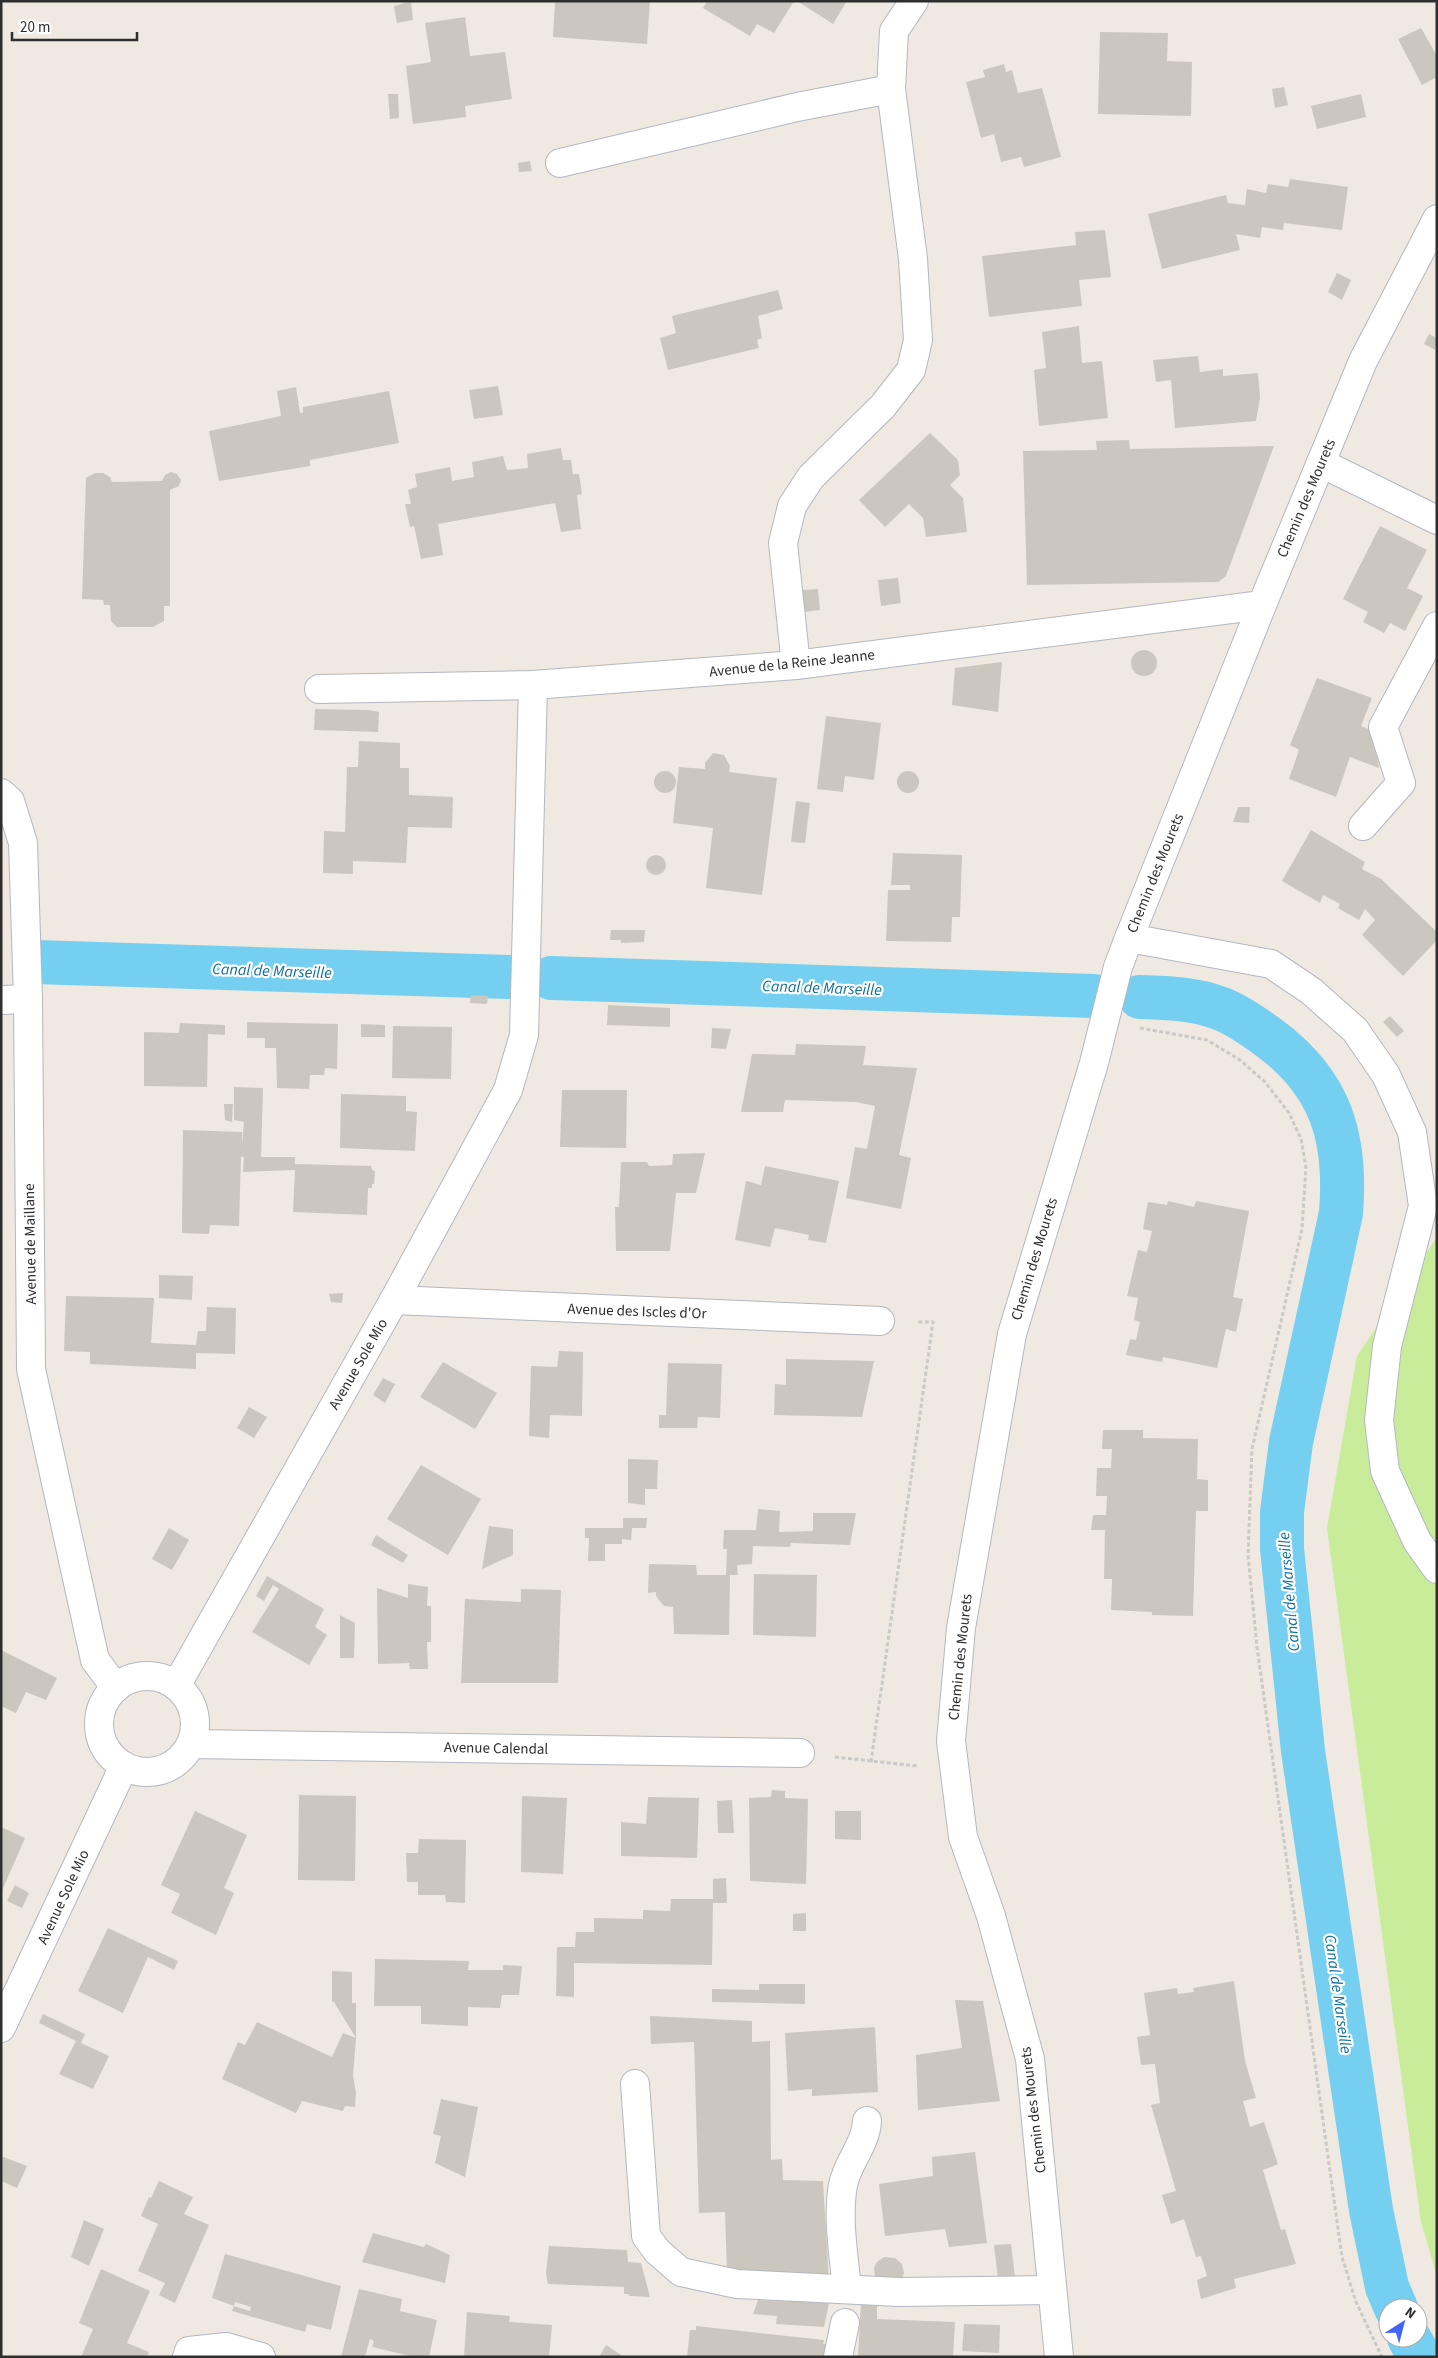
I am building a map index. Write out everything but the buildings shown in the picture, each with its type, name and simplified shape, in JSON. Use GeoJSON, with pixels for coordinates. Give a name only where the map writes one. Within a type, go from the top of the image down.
{"type":"FeatureCollection","features":[{"type":"Feature","properties":{"kind":"street"},"geometry":{"type":"LineString","coordinates":[[796,664],[783,543],[792,506],[811,477],[883,406],[910,370],[918,340],[913,259],[892,89],[894,31],[914,1]]}},
{"type":"Feature","properties":{"kind":"street"},"geometry":{"type":"LineString","coordinates":[[560,162],[797,107],[892,89]]}},
{"type":"Feature","properties":{"kind":"street","name":"Chemin des Mourets"},"geometry":{"type":"LineString","coordinates":[[1058,2357],[1030,2060],[991,1916],[962,1837],[951,1741],[961,1628],[1012,1334],[1102,1034],[1118,967],[1129,938],[1262,605],[1363,361],[1437,219]]}},
{"type":"Feature","properties":{"kind":"street"},"geometry":{"type":"LineString","coordinates":[[1321,463],[1437,520]]}},
{"type":"Feature","properties":{"kind":"street","name":"Avenue de la Reine Jeanne"},"geometry":{"type":"LineString","coordinates":[[319,689],[533,685],[796,664],[1262,605]]}},
{"type":"Feature","properties":{"kind":"street"},"geometry":{"type":"LineString","coordinates":[[1363,826],[1401,782],[1383,726],[1437,626]]}},
{"type":"Feature","properties":{"kind":"street","name":"Avenue Sole Mio"},"geometry":{"type":"LineString","coordinates":[[176,1686],[394,1300],[508,1090],[524,1035],[533,685]]}},
{"type":"Feature","properties":{"kind":"street","name":"Avenue de Maillane"},"geometry":{"type":"LineString","coordinates":[[1,792],[10,801],[23,843],[26,929],[19,993],[31,1370],[95,1660],[116,1688]]}},
{"type":"Feature","properties":{"kind":"street"},"geometry":{"type":"LineString","coordinates":[[1129,938],[1271,964],[1311,991],[1356,1030],[1386,1075],[1412,1132],[1423,1206],[1387,1346],[1379,1420],[1385,1471],[1417,1541],[1437,1569]]}},
{"type":"Feature","properties":{"kind":"street","name":"Avenue des Iscles d'Or"},"geometry":{"type":"LineString","coordinates":[[394,1300],[880,1321]]}},
{"type":"Feature","properties":{"kind":"street"},"geometry":{"type":"LineString","coordinates":[[154,1676],[176,1686],[188,1698],[194,1714],[196,1728],[192,1744],[175,1764],[159,1771],[143,1772],[124,1766],[111,1756],[102,1742],[99,1725],[101,1710],[108,1695],[116,1688],[137,1677],[154,1676]]}},
{"type":"Feature","properties":{"kind":"street","name":"Avenue Calendal"},"geometry":{"type":"LineString","coordinates":[[192,1744],[800,1753]]}},
{"type":"Feature","properties":{"kind":"street","name":"Avenue Sole Mio"},"geometry":{"type":"LineString","coordinates":[[1,2028],[124,1766]]}},
{"type":"Feature","properties":{"kind":"street"},"geometry":{"type":"LineString","coordinates":[[635,2084],[646,2236],[657,2252],[681,2272],[736,2284],[847,2290],[898,2292],[1051,2290]]}},
{"type":"Feature","properties":{"kind":"street"},"geometry":{"type":"LineString","coordinates":[[847,2290],[841,2206],[843,2184],[866,2132],[867,2121]]}},
{"type":"Feature","properties":{"kind":"street"},"geometry":{"type":"LineString","coordinates":[[838,2357],[845,2322]]}},
{"type":"Feature","properties":{"kind":"street"},"geometry":{"type":"LineString","coordinates":[[187,2357],[189,2351],[226,2348],[261,2357]]}},
{"type":"Feature","properties":{"kind":"path"},"geometry":{"type":"LineString","coordinates":[[1102,1034],[1207,1040],[1240,1060],[1265,1082],[1289,1113],[1301,1140],[1306,1167],[1302,1229],[1252,1449],[1248,1555],[1257,1647],[1342,2256],[1356,2302],[1382,2357]]}},
{"type":"Feature","properties":{"kind":"path"},"geometry":{"type":"LineString","coordinates":[[871,1762],[933,1322],[880,1321]]}},
{"type":"Feature","properties":{"kind":"path"},"geometry":{"type":"LineString","coordinates":[[800,1753],[871,1762],[954,1768]]}},
{"type":"Feature","properties":{"kind":"green space"},"geometry":{"type":"Polygon","coordinates":[[[1437,1237],[1437,2276],[1421,2222],[1327,1528],[1357,1356],[1437,1237]]]}},
{"type":"Feature","properties":{"kind":"waterway","name":"Canal de Marseille"},"geometry":{"type":"LineString","coordinates":[[35,962],[509,977]]}},
{"type":"Feature","properties":{"kind":"waterway","name":"Canal de Marseille"},"geometry":{"type":"LineString","coordinates":[[551,978],[1094,996]]}},
{"type":"Feature","properties":{"kind":"waterway","name":"Canal de Marseille"},"geometry":{"type":"LineString","coordinates":[[1140,997],[1180,999],[1219,1008],[1244,1021],[1268,1037],[1307,1073],[1320,1093],[1330,1114],[1337,1136],[1341,1160],[1341,1213],[1291,1442],[1282,1512],[1282,1549],[1303,1751],[1371,2210],[1387,2287],[1392,2298]]}},
{"type":"Feature","properties":{"kind":"waterway","name":"Canal de Marseille"},"geometry":{"type":"LineString","coordinates":[[1415,2348],[1420,2357]]}}]}
